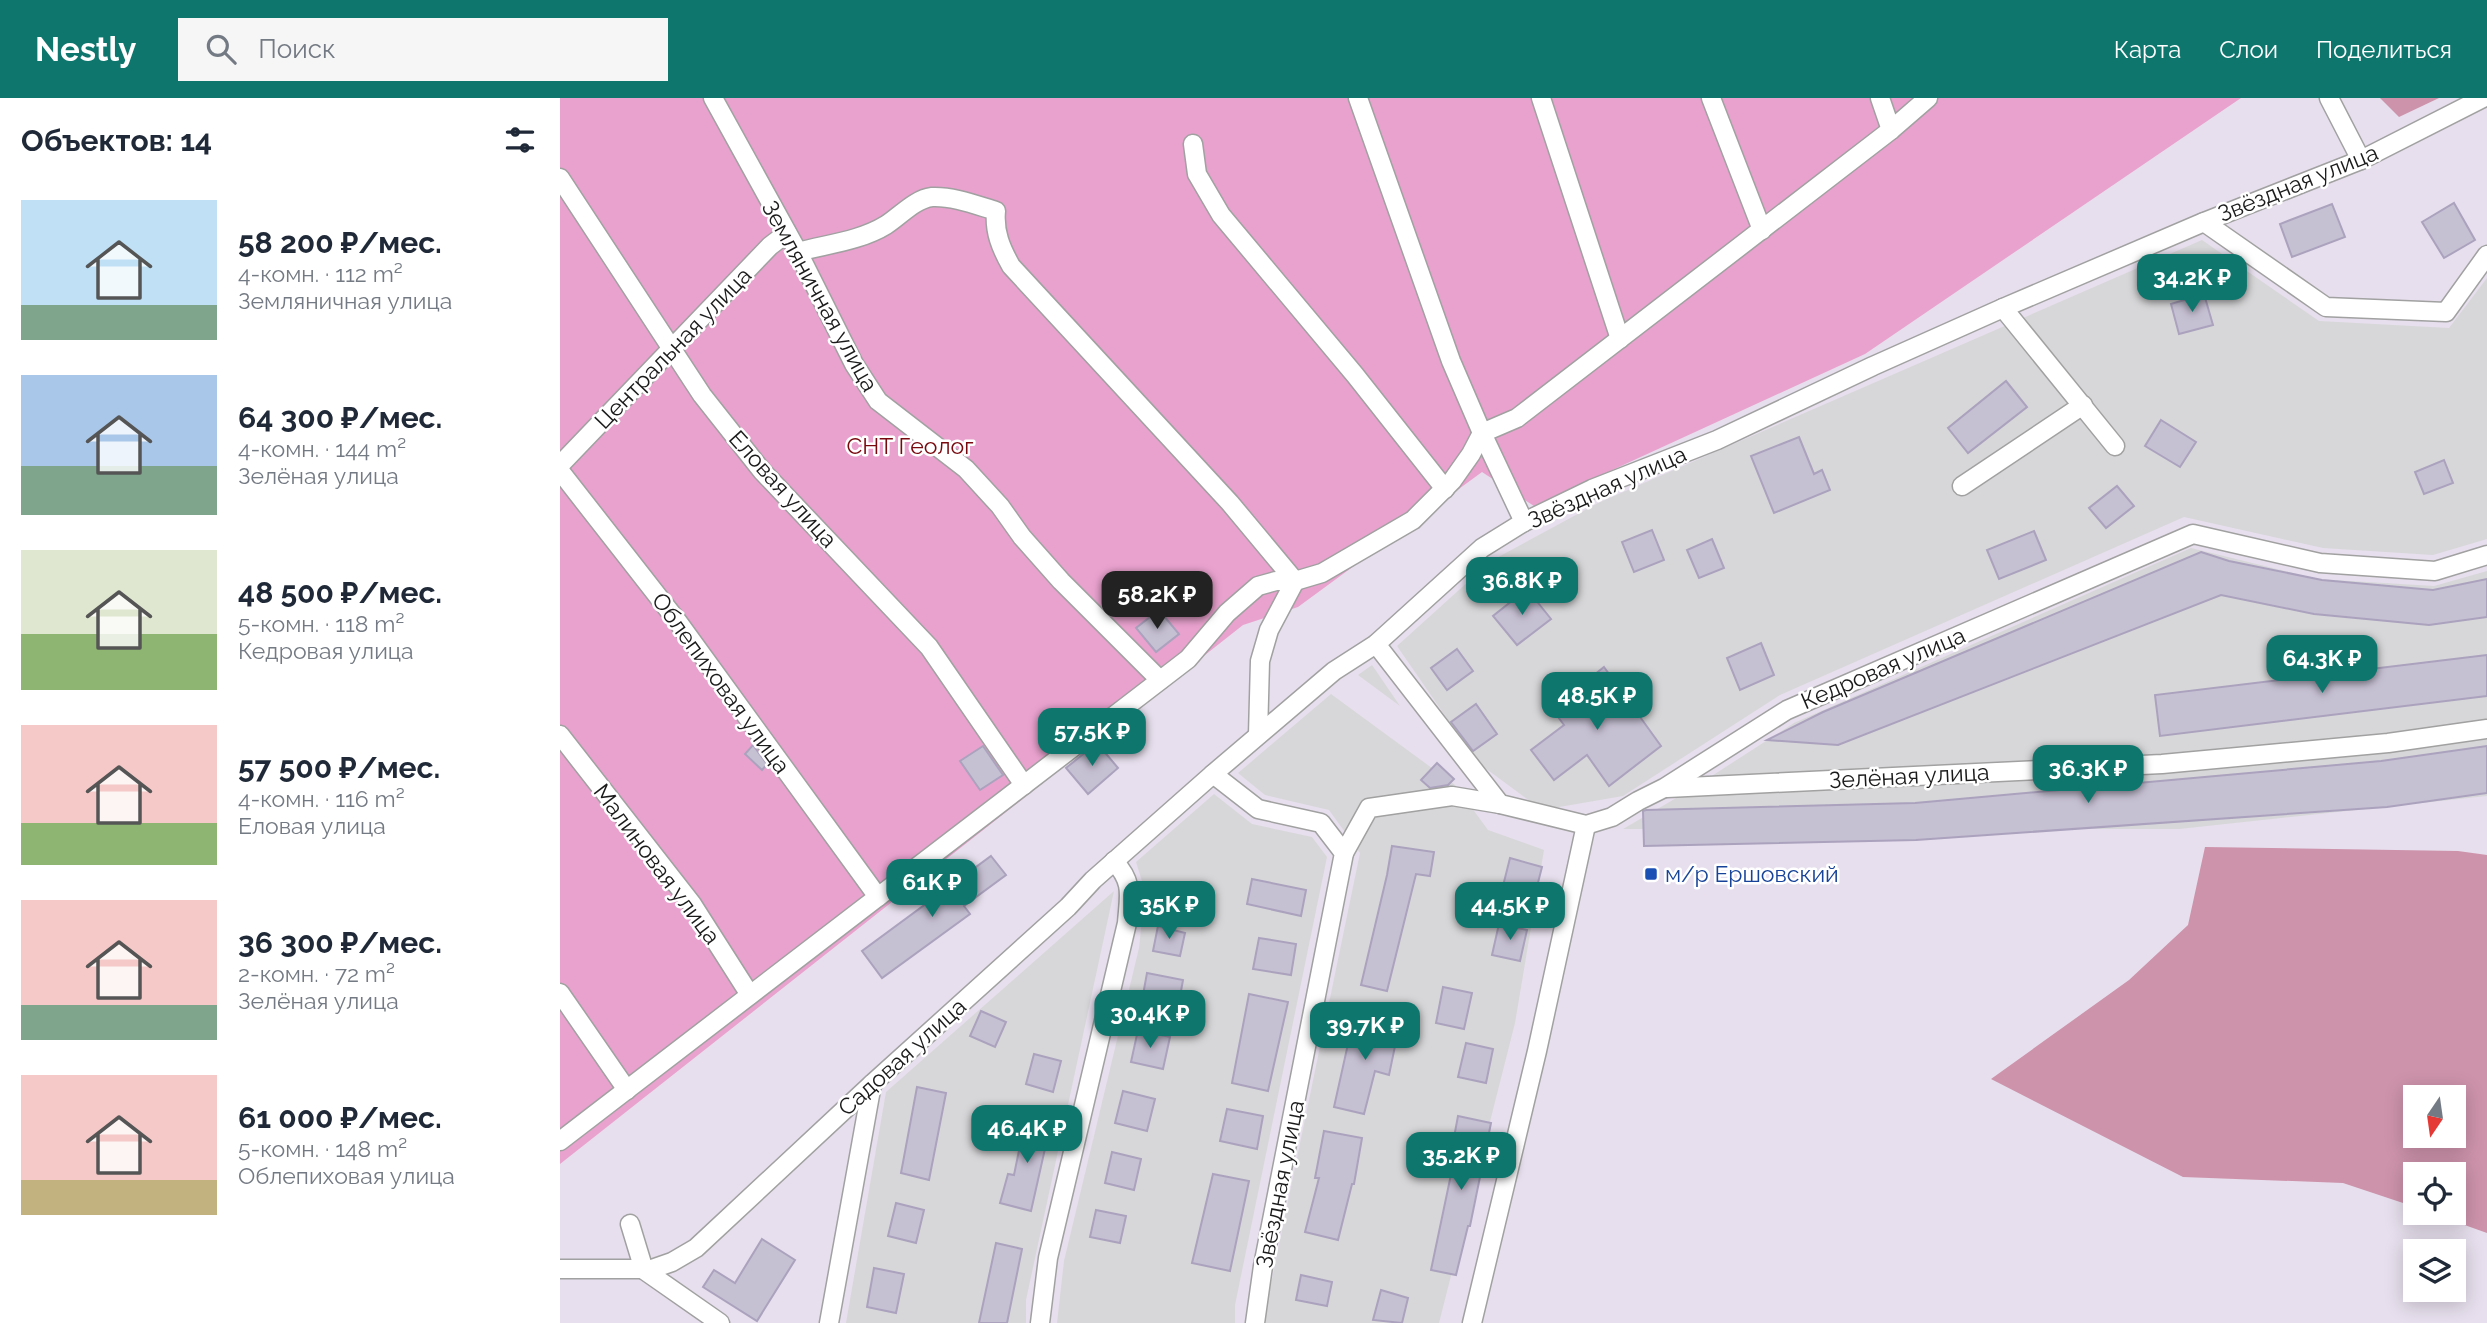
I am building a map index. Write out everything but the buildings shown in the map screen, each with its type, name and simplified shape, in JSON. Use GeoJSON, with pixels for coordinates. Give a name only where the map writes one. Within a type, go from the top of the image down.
{"type":"FeatureCollection","features":[{"type":"Feature","properties":{"kind":"street","name":"Земляничная улица"},"geometry":{"type":"LineString","coordinates":[[713,98],[798,252],[853,364],[878,401],[966,469],[1000,506],[1022,537],[1061,582],[1160,680]]}},
{"type":"Feature","properties":{"kind":"street"},"geometry":{"type":"LineString","coordinates":[[1358,98],[1422,282],[1482,433],[1524,522]]}},
{"type":"Feature","properties":{"kind":"street"},"geometry":{"type":"LineString","coordinates":[[1541,98],[1620,339]]}},
{"type":"Feature","properties":{"kind":"street"},"geometry":{"type":"LineString","coordinates":[[1711,98],[1762,230]]}},
{"type":"Feature","properties":{"kind":"street"},"geometry":{"type":"LineString","coordinates":[[1880,98],[1891,130]]}},
{"type":"Feature","properties":{"kind":"street"},"geometry":{"type":"LineString","coordinates":[[560,1141],[1188,659],[1227,613],[1258,586],[1295,581],[1322,573],[1413,520],[1445,489],[1471,454],[1482,433],[1517,418],[1891,130],[1928,98]]}},
{"type":"Feature","properties":{"kind":"street"},"geometry":{"type":"LineString","coordinates":[[2329,98],[2361,160]]}},
{"type":"Feature","properties":{"kind":"street","name":"Звёздная улица"},"geometry":{"type":"LineString","coordinates":[[1213,774],[1334,671],[1376,644],[1482,548],[1524,522],[1592,489],[1717,440],[2003,308],[2204,222],[2361,160],[2483,98]]}},
{"type":"Feature","properties":{"kind":"street"},"geometry":{"type":"LineString","coordinates":[[1193,144],[1197,174],[1221,215],[1355,375],[1445,489]]}},
{"type":"Feature","properties":{"kind":"street","name":"Еловая улица"},"geometry":{"type":"LineString","coordinates":[[560,178],[702,395],[762,471],[929,647],[1024,785]]}},
{"type":"Feature","properties":{"kind":"street"},"geometry":{"type":"LineString","coordinates":[[798,252],[860,237],[884,226],[911,206],[930,197],[956,199],[996,211],[995,222],[1000,246],[1011,266],[1230,503],[1295,581]]}},
{"type":"Feature","properties":{"kind":"street"},"geometry":{"type":"LineString","coordinates":[[2204,222],[2326,307],[2446,312],[2487,255]]}},
{"type":"Feature","properties":{"kind":"street","name":"Центральная улица"},"geometry":{"type":"LineString","coordinates":[[560,466],[770,246],[787,233]]}},
{"type":"Feature","properties":{"kind":"street"},"geometry":{"type":"LineString","coordinates":[[2003,308],[2116,446]]}},
{"type":"Feature","properties":{"kind":"street"},"geometry":{"type":"LineString","coordinates":[[1962,486],[2083,405]]}},
{"type":"Feature","properties":{"kind":"street","name":"Облепиховая улица"},"geometry":{"type":"LineString","coordinates":[[560,471],[678,622],[878,897]]}},
{"type":"Feature","properties":{"kind":"street","name":"Кедровая улица"},"geometry":{"type":"LineString","coordinates":[[1586,825],[1612,817],[1664,788],[1787,710],[2193,534],[2320,563],[2435,571],[2487,555]]}},
{"type":"Feature","properties":{"kind":"street"},"geometry":{"type":"LineString","coordinates":[[1258,735],[1260,661],[1269,630],[1295,581]]}},
{"type":"Feature","properties":{"kind":"street"},"geometry":{"type":"LineString","coordinates":[[1376,644],[1500,804],[1586,825],[1537,1051],[1472,1323]]}},
{"type":"Feature","properties":{"kind":"street","name":"Зелёная улица"},"geometry":{"type":"LineString","coordinates":[[1664,788],[2162,764],[2388,743],[2487,729]]}},
{"type":"Feature","properties":{"kind":"street","name":"Малиновая улица"},"geometry":{"type":"LineString","coordinates":[[560,735],[691,904],[750,995]]}},
{"type":"Feature","properties":{"kind":"street"},"geometry":{"type":"LineString","coordinates":[[1213,774],[1258,809],[1321,823],[1344,853]]}},
{"type":"Feature","properties":{"kind":"street","name":"Садовая улица"},"geometry":{"type":"LineString","coordinates":[[560,1269],[644,1270],[672,1262],[696,1248],[1068,907],[1114,861],[1213,774]]}},
{"type":"Feature","properties":{"kind":"street","name":"Звёздная улица"},"geometry":{"type":"LineString","coordinates":[[1255,1323],[1263,1266],[1344,853],[1369,808],[1452,796],[1500,804]]}},
{"type":"Feature","properties":{"kind":"street"},"geometry":{"type":"LineString","coordinates":[[1040,1323],[1048,1258],[1127,923],[1129,890],[1126,874],[1114,861]]}},
{"type":"Feature","properties":{"kind":"street"},"geometry":{"type":"LineString","coordinates":[[560,993],[627,1090]]}},
{"type":"Feature","properties":{"kind":"street"},"geometry":{"type":"LineString","coordinates":[[829,1323],[872,1084]]}},
{"type":"Feature","properties":{"kind":"street"},"geometry":{"type":"LineString","coordinates":[[630,1224],[644,1270],[720,1323]]}},
{"type":"Feature","properties":{"kind":"shaded area"},"geometry":{"type":"Polygon","coordinates":[[[2380,98],[2439,98],[2399,117],[2380,98]]]}},
{"type":"Feature","properties":{"kind":"shaded area"},"geometry":{"type":"Polygon","coordinates":[[[2202,240],[2319,321],[2449,328],[2487,278],[2487,539],[2433,555],[2323,548],[2184,517],[1780,695],[1623,796],[1542,810],[1477,762],[1397,646],[1491,561],[1598,503],[2202,240]]]}},
{"type":"Feature","properties":{"kind":"shaded area"},"geometry":{"type":"Polygon","coordinates":[[[2191,548],[2317,579],[2434,586],[2487,571],[2487,796],[2179,829],[1623,829],[1690,790],[1794,723],[2191,548]]]}},
{"type":"Feature","properties":{"kind":"shaded area"},"geometry":{"type":"Polygon","coordinates":[[[1372,665],[1400,706],[1358,675],[1372,665]]]}},
{"type":"Feature","properties":{"kind":"shaded area"},"geometry":{"type":"Polygon","coordinates":[[[1331,694],[1455,785],[1488,830],[1544,850],[1515,1023],[1439,1323],[1266,1323],[1266,1308],[1360,853],[1329,810],[1265,795],[1238,773],[1331,694]]]}},
{"type":"Feature","properties":{"kind":"shaded area"},"geometry":{"type":"Polygon","coordinates":[[[1214,794],[1252,824],[1312,837],[1327,857],[1235,1305],[1235,1323],[1057,1323],[1064,1261],[1139,948],[1145,891],[1136,862],[1214,794]]]}},
{"type":"Feature","properties":{"kind":"shaded area"},"geometry":{"type":"Polygon","coordinates":[[[2205,847],[2458,851],[2487,855],[2487,1233],[2465,1225],[2466,1162],[2403,1162],[2403,1203],[2343,1183],[2183,1177],[1991,1079],[2129,980],[2188,925],[2205,847]]]}},
{"type":"Feature","properties":{"kind":"shaded area"},"geometry":{"type":"Polygon","coordinates":[[[1114,891],[1026,1300],[1026,1323],[846,1323],[886,1092],[1114,891]]]}},
{"type":"Feature","properties":{"kind":"green space","name":"СНТ Геолог"},"geometry":{"type":"Polygon","coordinates":[[[560,98],[2241,98],[1865,354],[1534,506],[1482,472],[1298,607],[1243,625],[560,1164],[560,98]]]}},
{"type":"Feature","properties":{"kind":"place","name":"м/р Ершовский"},"geometry":{"type":"Point","coordinates":[1651,874]}}]}
